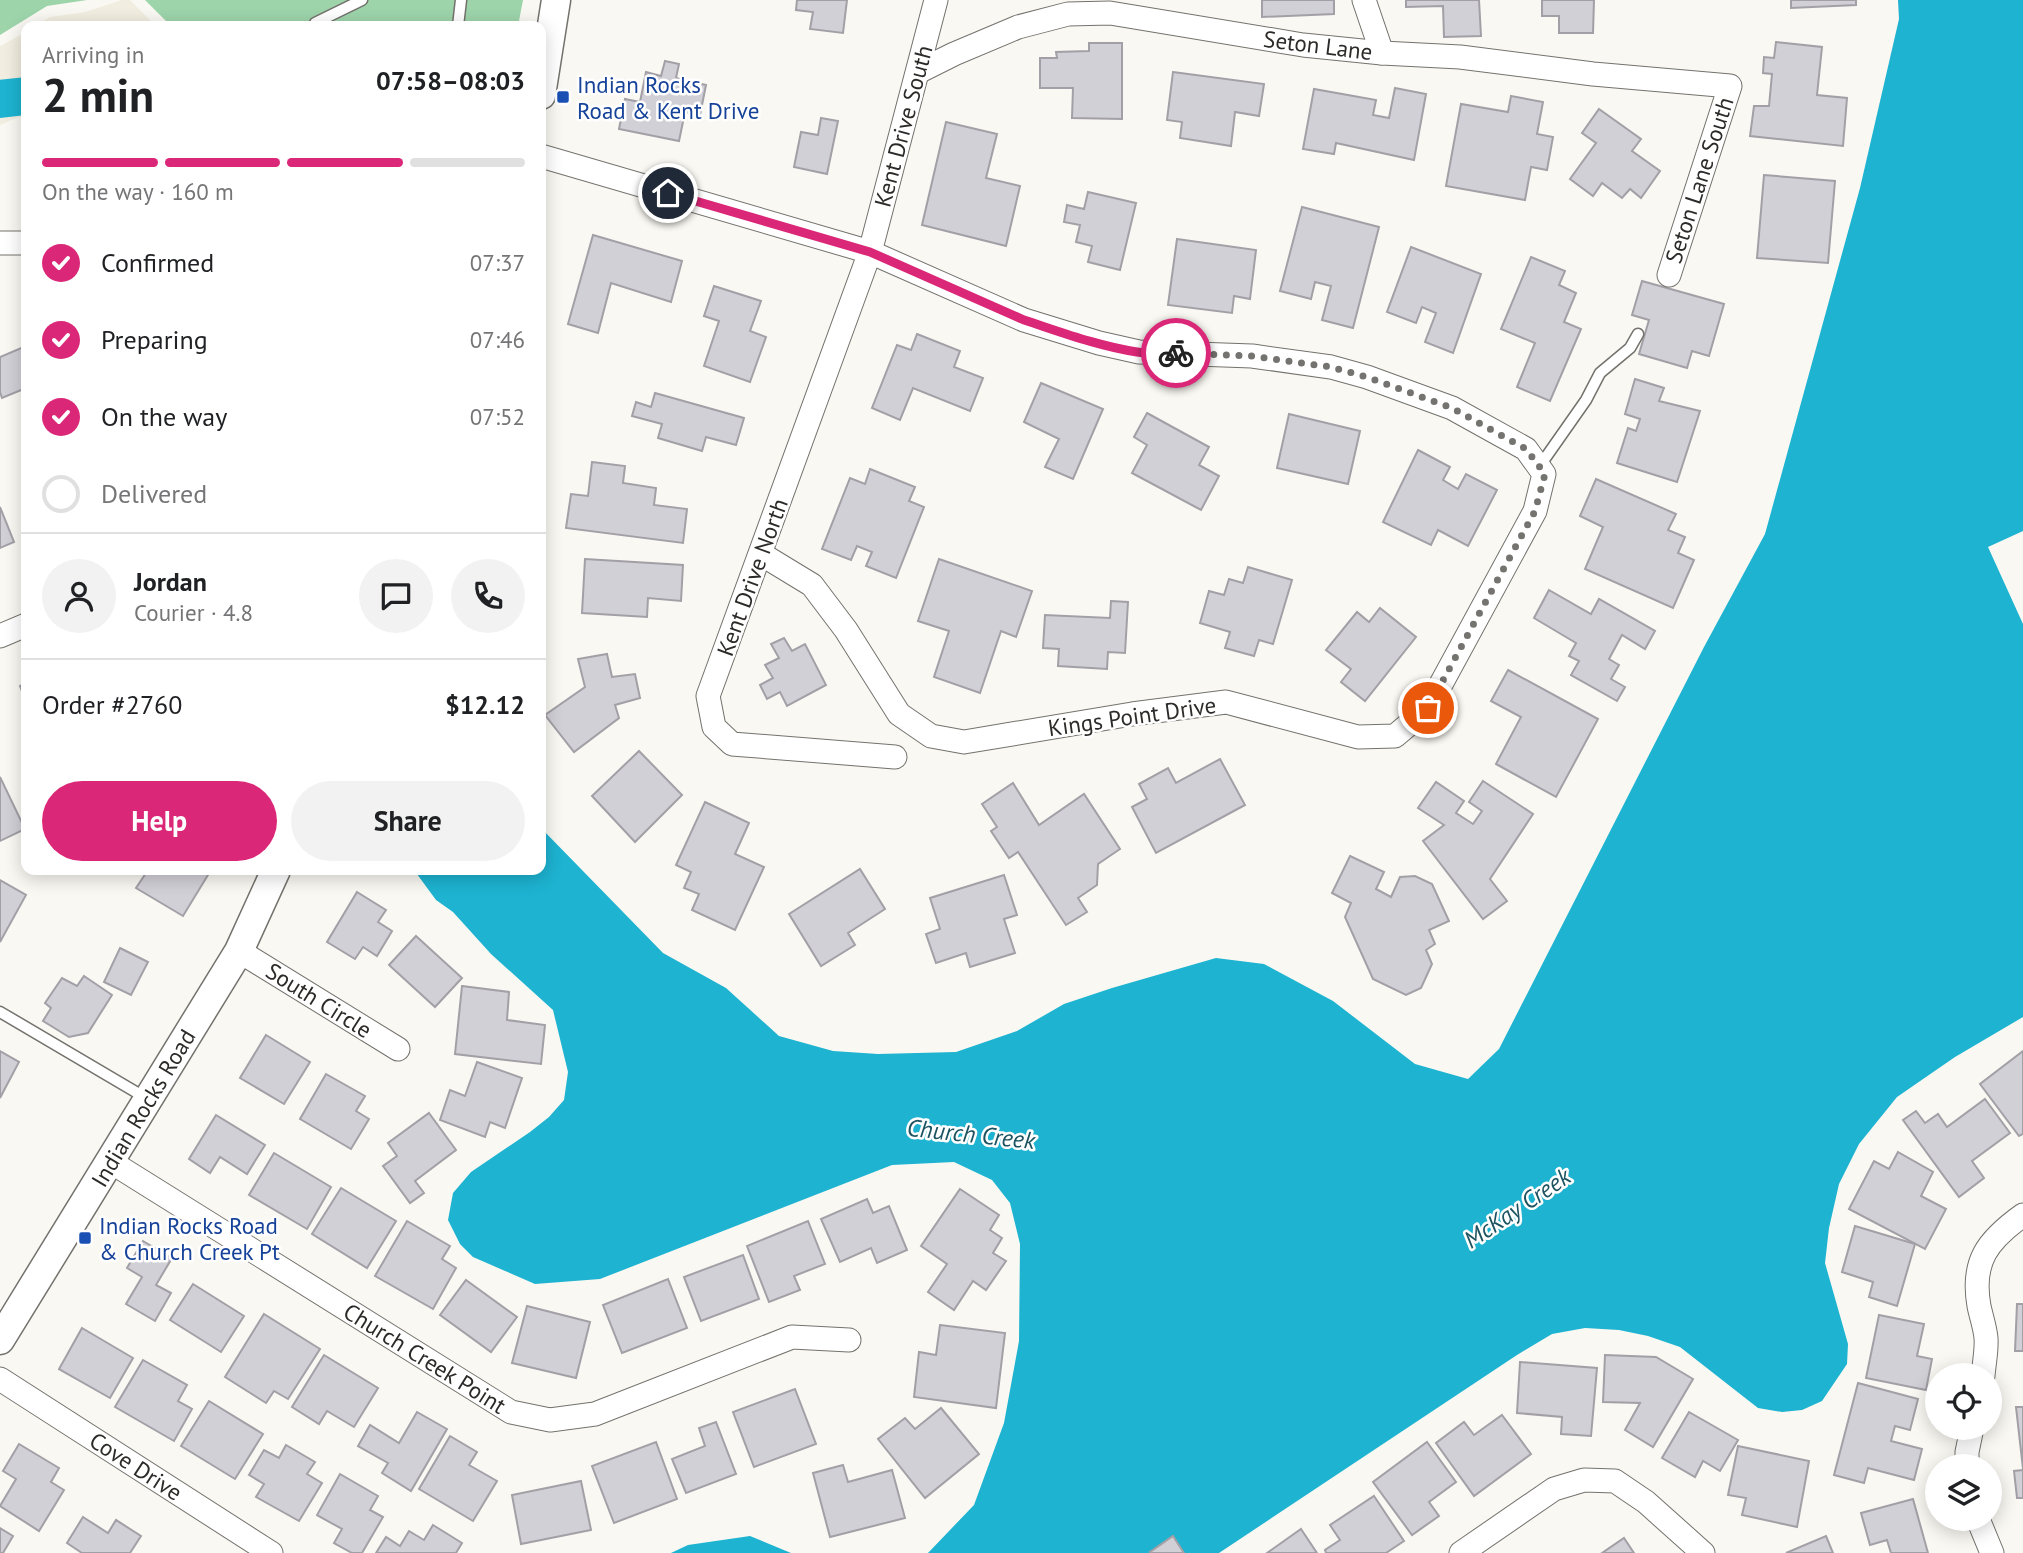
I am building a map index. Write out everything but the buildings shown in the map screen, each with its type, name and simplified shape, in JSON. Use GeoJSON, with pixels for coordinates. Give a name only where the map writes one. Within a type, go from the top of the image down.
{"type":"FeatureCollection","features":[{"type":"Feature","properties":{"kind":"street"},"geometry":{"type":"LineString","coordinates":[[546,63],[556,0]]}},
{"type":"Feature","properties":{"kind":"street","name":"Kent Drive South"},"geometry":{"type":"LineString","coordinates":[[870,252],[936,0]]}},
{"type":"Feature","properties":{"kind":"street"},"geometry":{"type":"LineString","coordinates":[[1364,0],[1382,53]]}},
{"type":"Feature","properties":{"kind":"street","name":"Seton Lane"},"geometry":{"type":"LineString","coordinates":[[918,72],[1017,27],[1068,14],[1110,13],[1303,45],[1460,57],[1593,74],[1730,86]]}},
{"type":"Feature","properties":{"kind":"street","name":"Seton Lane South"},"geometry":{"type":"LineString","coordinates":[[1669,275],[1730,86]]}},
{"type":"Feature","properties":{"kind":"street"},"geometry":{"type":"LineString","coordinates":[[546,157],[870,252],[1024,320],[1098,343],[1139,352],[1252,356],[1331,367],[1367,377],[1452,408],[1526,449],[1539,467]]}},
{"type":"Feature","properties":{"kind":"street"},"geometry":{"type":"LineString","coordinates":[[0,243],[21,243]]}},
{"type":"Feature","properties":{"kind":"street","name":"Kent Drive North"},"geometry":{"type":"LineString","coordinates":[[870,252],[708,696],[714,727],[732,744],[895,757]]}},
{"type":"Feature","properties":{"kind":"street","name":"Kings Point Drive"},"geometry":{"type":"LineString","coordinates":[[761,554],[812,585],[846,630],[899,714],[931,736],[964,742],[1132,714],[1226,702],[1358,737],[1395,736],[1428,708],[1535,511],[1545,474],[1539,467]]}},
{"type":"Feature","properties":{"kind":"street"},"geometry":{"type":"LineString","coordinates":[[0,636],[21,627]]}},
{"type":"Feature","properties":{"kind":"street","name":"Indian Rocks Road"},"geometry":{"type":"LineString","coordinates":[[0,1340],[239,951],[274,875]]}},
{"type":"Feature","properties":{"kind":"street","name":"South Circle"},"geometry":{"type":"LineString","coordinates":[[239,951],[398,1049]]}},
{"type":"Feature","properties":{"kind":"street","name":"Church Creek Point"},"geometry":{"type":"LineString","coordinates":[[111,1162],[511,1412],[551,1420],[595,1414],[792,1337],[849,1340]]}},
{"type":"Feature","properties":{"kind":"street"},"geometry":{"type":"LineString","coordinates":[[1984,1363],[1986,1338],[1978,1303],[1978,1271],[1987,1245],[2023,1215]]}},
{"type":"Feature","properties":{"kind":"street","name":"Cove Drive"},"geometry":{"type":"LineString","coordinates":[[0,1379],[271,1553]]}},
{"type":"Feature","properties":{"kind":"street"},"geometry":{"type":"LineString","coordinates":[[1461,1553],[1554,1489],[1584,1479],[1615,1481],[1646,1502],[1703,1553]]}},
{"type":"Feature","properties":{"kind":"street"},"geometry":{"type":"LineString","coordinates":[[1983,1531],[1992,1553]]}},
{"type":"Feature","properties":{"kind":"lane"},"geometry":{"type":"LineString","coordinates":[[318,21],[362,0]]}},
{"type":"Feature","properties":{"kind":"lane"},"geometry":{"type":"LineString","coordinates":[[459,21],[461,0]]}},
{"type":"Feature","properties":{"kind":"lane"},"geometry":{"type":"LineString","coordinates":[[1539,467],[1577,413],[1600,373],[1630,348],[1638,334]]}},
{"type":"Feature","properties":{"kind":"lane"},"geometry":{"type":"LineString","coordinates":[[0,1012],[149,1100]]}},
{"type":"Feature","properties":{"kind":"shaded area"},"geometry":{"type":"Polygon","coordinates":[[[130,0],[151,21],[43,21],[50,17],[85,12],[130,0]]]}},
{"type":"Feature","properties":{"kind":"shaded area"},"geometry":{"type":"Polygon","coordinates":[[[21,35],[21,116],[0,125],[0,46],[21,35]]]}},
{"type":"Feature","properties":{"kind":"green space"},"geometry":{"type":"Polygon","coordinates":[[[0,0],[87,0],[47,6],[0,35],[0,0]]]}},
{"type":"Feature","properties":{"kind":"green space"},"geometry":{"type":"Polygon","coordinates":[[[145,0],[523,0],[519,21],[166,21],[145,0]]]}},
{"type":"Feature","properties":{"kind":"water","name":"McKay Creek"},"geometry":{"type":"Polygon","coordinates":[[[1898,0],[2023,0],[2023,531],[1988,547],[2023,624],[2023,1017],[1955,1057],[1897,1097],[1859,1144],[1839,1184],[1829,1228],[1825,1263],[1848,1344],[1847,1364],[1822,1401],[1802,1410],[1782,1412],[1758,1408],[1680,1347],[1619,1330],[1585,1328],[1552,1334],[1517,1355],[1219,1553],[928,1553],[974,1505],[1004,1423],[1019,1341],[1020,1244],[1010,1203],[992,1180],[954,1162],[892,1165],[600,1279],[535,1284],[473,1257],[460,1244],[448,1220],[453,1193],[471,1172],[549,1117],[564,1100],[568,1072],[553,1010],[491,954],[453,912],[436,900],[418,875],[546,875],[546,833],[663,953],[726,988],[779,1036],[833,1051],[878,1054],[956,1052],[1017,1031],[1064,1004],[1216,958],[1264,964],[1333,1001],[1415,1064],[1468,1079],[1499,1049],[1704,647],[1765,534],[1860,188],[1899,19],[1898,0]]]}},
{"type":"Feature","properties":{"kind":"water"},"geometry":{"type":"Polygon","coordinates":[[[750,1536],[791,1553],[671,1553],[688,1545],[750,1536]]]}},
{"type":"Feature","properties":{"kind":"waterway","name":"Church Creek"},"geometry":{"type":"LineString","coordinates":[[0,99],[21,97]]}},
{"type":"Feature","properties":{"kind":"way so far"},"geometry":{"type":"LineString","coordinates":[[1176,353],[1252,356],[1331,367],[1410,391],[1452,408],[1526,449],[1545,474],[1535,511],[1428,708]]}},
{"type":"Feature","properties":{"kind":"place","name":"Indian Rocks Road & Kent Drive"},"geometry":{"type":"Point","coordinates":[563,97]}},
{"type":"Feature","properties":{"kind":"place","name":"Indian Rocks Road & Church Creek Pt"},"geometry":{"type":"Point","coordinates":[85,1238]}},
{"type":"Feature","properties":{"kind":"route"},"geometry":{"type":"LineString","coordinates":[[668,193],[870,252],[1024,320],[1049,328],[1139,352],[1176,353]]}}]}
